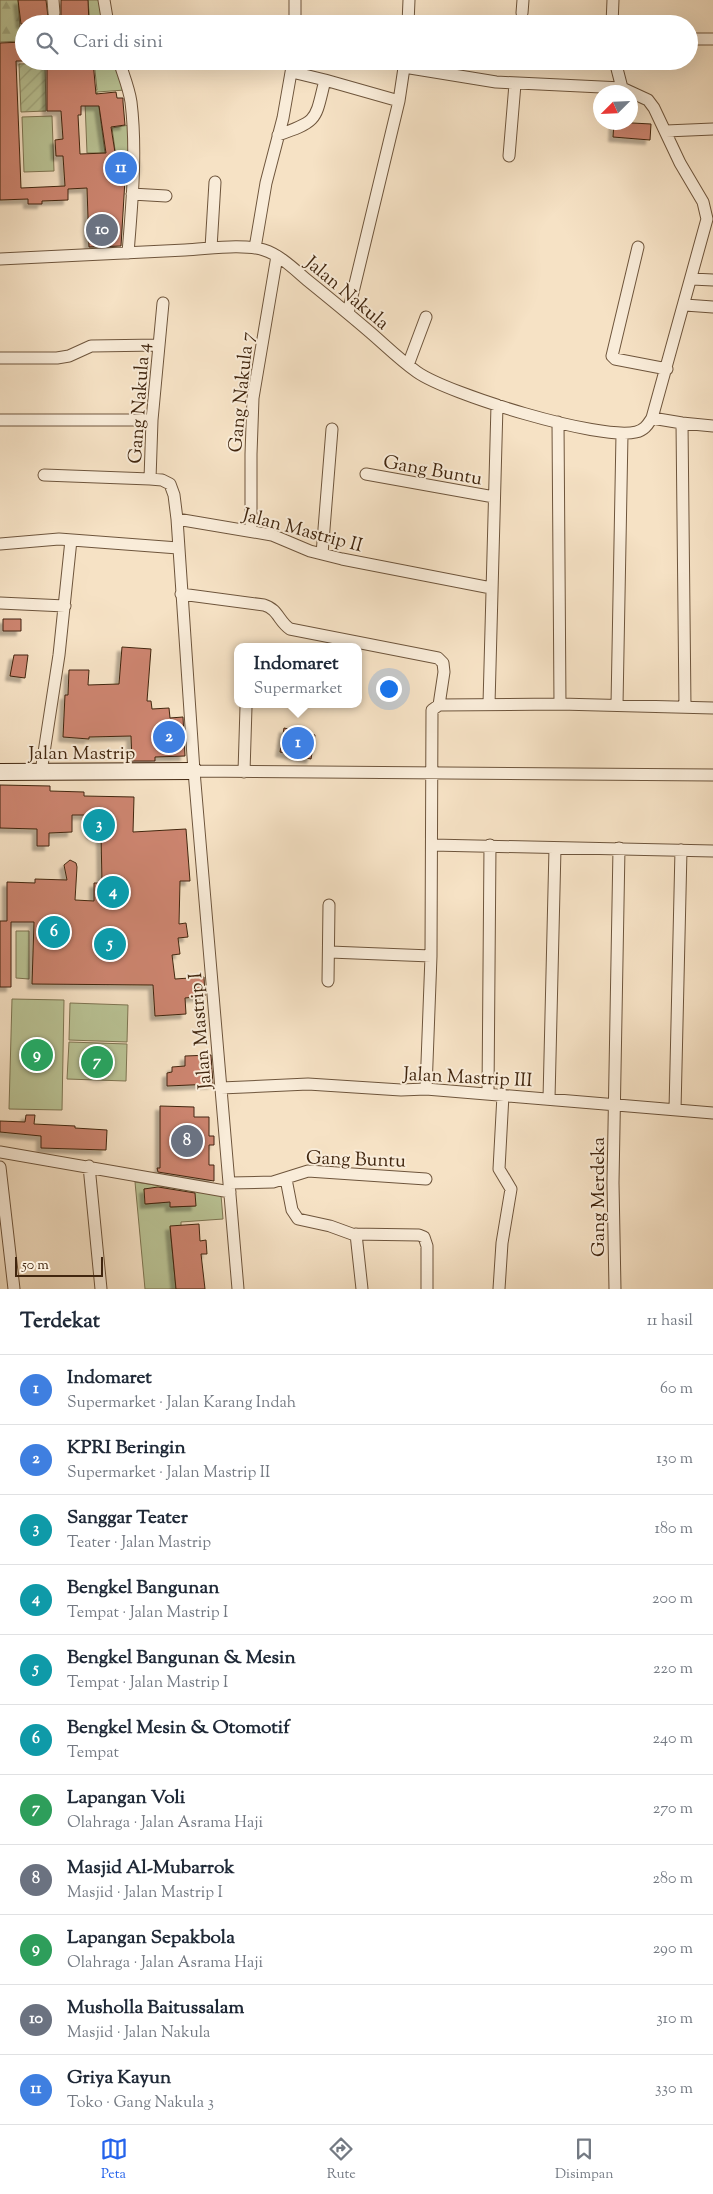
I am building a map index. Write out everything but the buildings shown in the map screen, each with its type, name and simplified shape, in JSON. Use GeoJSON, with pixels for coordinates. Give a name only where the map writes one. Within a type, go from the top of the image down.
{"type":"FeatureCollection","features":[{"type":"Feature","properties":{"kind":"street"},"geometry":{"type":"LineString","coordinates":[[53,0],[54,13]]}},
{"type":"Feature","properties":{"kind":"street"},"geometry":{"type":"LineString","coordinates":[[104,0],[106,15]]}},
{"type":"Feature","properties":{"kind":"street"},"geometry":{"type":"LineString","coordinates":[[295,0],[295,15]]}},
{"type":"Feature","properties":{"kind":"street"},"geometry":{"type":"LineString","coordinates":[[408,15],[409,0]]}},
{"type":"Feature","properties":{"kind":"street"},"geometry":{"type":"LineString","coordinates":[[522,13],[524,0]]}},
{"type":"Feature","properties":{"kind":"street"},"geometry":{"type":"LineString","coordinates":[[612,15],[613,0]]}},
{"type":"Feature","properties":{"kind":"street"},"geometry":{"type":"LineString","coordinates":[[698,39],[713,39]]}},
{"type":"Feature","properties":{"kind":"street"},"geometry":{"type":"LineString","coordinates":[[121,70],[131,102],[132,194],[128,253]]}},
{"type":"Feature","properties":{"kind":"street"},"geometry":{"type":"LineString","coordinates":[[255,248],[266,183],[292,70]]}},
{"type":"Feature","properties":{"kind":"street"},"geometry":{"type":"LineString","coordinates":[[302,70],[325,80],[399,101]]}},
{"type":"Feature","properties":{"kind":"street"},"geometry":{"type":"LineString","coordinates":[[348,313],[399,101],[403,70]]}},
{"type":"Feature","properties":{"kind":"street"},"geometry":{"type":"LineString","coordinates":[[437,70],[515,84],[593,87]]}},
{"type":"Feature","properties":{"kind":"street"},"geometry":{"type":"LineString","coordinates":[[617,70],[621,85]]}},
{"type":"Feature","properties":{"kind":"street"},"geometry":{"type":"LineString","coordinates":[[278,135],[308,123],[316,116],[325,80]]}},
{"type":"Feature","properties":{"kind":"street"},"geometry":{"type":"LineString","coordinates":[[508,156],[515,84]]}},
{"type":"Feature","properties":{"kind":"street"},"geometry":{"type":"LineString","coordinates":[[638,95],[648,100],[654,108],[680,163],[703,202],[707,220],[685,305],[652,418],[713,426]]}},
{"type":"Feature","properties":{"kind":"street"},"geometry":{"type":"LineString","coordinates":[[666,131],[713,129]]}},
{"type":"Feature","properties":{"kind":"street"},"geometry":{"type":"LineString","coordinates":[[211,248],[215,182]]}},
{"type":"Feature","properties":{"kind":"street"},"geometry":{"type":"LineString","coordinates":[[132,194],[166,196]]}},
{"type":"Feature","properties":{"kind":"street"},"geometry":{"type":"LineString","coordinates":[[638,247],[612,356],[615,359],[667,369]]}},
{"type":"Feature","properties":{"kind":"street","name":"Jalan Nakula"},"geometry":{"type":"LineString","coordinates":[[0,259],[211,248],[255,248],[277,256],[348,313],[408,365],[434,382],[497,405],[600,432],[622,434],[642,430],[652,418]]}},
{"type":"Feature","properties":{"kind":"street","name":"Gang Nakula 7"},"geometry":{"type":"LineString","coordinates":[[251,531],[253,398],[277,256]]}},
{"type":"Feature","properties":{"kind":"street"},"geometry":{"type":"LineString","coordinates":[[692,279],[713,280]]}},
{"type":"Feature","properties":{"kind":"street","name":"Gang Nakula 4"},"geometry":{"type":"LineString","coordinates":[[163,303],[152,420],[150,479],[162,480],[170,484],[177,519]]}},
{"type":"Feature","properties":{"kind":"street"},"geometry":{"type":"LineString","coordinates":[[685,305],[713,307]]}},
{"type":"Feature","properties":{"kind":"street"},"geometry":{"type":"LineString","coordinates":[[408,365],[426,317]]}},
{"type":"Feature","properties":{"kind":"street"},"geometry":{"type":"LineString","coordinates":[[0,358],[57,358],[69,356],[90,346],[159,344]]}},
{"type":"Feature","properties":{"kind":"street"},"geometry":{"type":"LineString","coordinates":[[489,704],[497,405]]}},
{"type":"Feature","properties":{"kind":"street"},"geometry":{"type":"LineString","coordinates":[[0,420],[152,420]]}},
{"type":"Feature","properties":{"kind":"street"},"geometry":{"type":"LineString","coordinates":[[558,422],[560,704]]}},
{"type":"Feature","properties":{"kind":"street"},"geometry":{"type":"LineString","coordinates":[[682,423],[685,707]]}},
{"type":"Feature","properties":{"kind":"street"},"geometry":{"type":"LineString","coordinates":[[322,554],[332,429]]}},
{"type":"Feature","properties":{"kind":"street"},"geometry":{"type":"LineString","coordinates":[[617,705],[622,434]]}},
{"type":"Feature","properties":{"kind":"street","name":"Gang Buntu"},"geometry":{"type":"LineString","coordinates":[[366,474],[494,497]]}},
{"type":"Feature","properties":{"kind":"street"},"geometry":{"type":"LineString","coordinates":[[44,475],[150,479]]}},
{"type":"Feature","properties":{"kind":"street"},"geometry":{"type":"LineString","coordinates":[[177,519],[194,771],[713,775]]}},
{"type":"Feature","properties":{"kind":"street","name":"Jalan Mastrip II"},"geometry":{"type":"LineString","coordinates":[[177,519],[251,531],[281,538],[322,554],[491,588]]}},
{"type":"Feature","properties":{"kind":"street"},"geometry":{"type":"LineString","coordinates":[[0,544],[49,539],[178,548]]}},
{"type":"Feature","properties":{"kind":"street"},"geometry":{"type":"LineString","coordinates":[[41,772],[65,606],[71,540]]}},
{"type":"Feature","properties":{"kind":"street"},"geometry":{"type":"LineString","coordinates":[[181,594],[264,605],[273,609],[290,629],[361,643]]}},
{"type":"Feature","properties":{"kind":"street"},"geometry":{"type":"LineString","coordinates":[[0,603],[65,606]]}},
{"type":"Feature","properties":{"kind":"street"},"geometry":{"type":"LineString","coordinates":[[362,643],[438,658],[443,663],[444,672],[439,705]]}},
{"type":"Feature","properties":{"kind":"street"},"geometry":{"type":"LineString","coordinates":[[426,1088],[431,956],[432,710],[439,705],[489,704],[713,708]]}},
{"type":"Feature","properties":{"kind":"street"},"geometry":{"type":"LineString","coordinates":[[244,772],[246,708]]}},
{"type":"Feature","properties":{"kind":"street","name":"Jalan Mastrip"},"geometry":{"type":"LineString","coordinates":[[0,772],[194,771]]}},
{"type":"Feature","properties":{"kind":"street","name":"Jalan Mastrip I"},"geometry":{"type":"LineString","coordinates":[[194,771],[238,1289]]}},
{"type":"Feature","properties":{"kind":"street"},"geometry":{"type":"LineString","coordinates":[[432,845],[713,851]]}},
{"type":"Feature","properties":{"kind":"street"},"geometry":{"type":"LineString","coordinates":[[488,1094],[490,845]]}},
{"type":"Feature","properties":{"kind":"street"},"geometry":{"type":"LineString","coordinates":[[549,1099],[555,848]]}},
{"type":"Feature","properties":{"kind":"street","name":"Gang Merdeka"},"geometry":{"type":"LineString","coordinates":[[615,1289],[613,1183],[619,848]]}},
{"type":"Feature","properties":{"kind":"street"},"geometry":{"type":"LineString","coordinates":[[675,1110],[681,850]]}},
{"type":"Feature","properties":{"kind":"street"},"geometry":{"type":"LineString","coordinates":[[328,981],[330,952],[329,905]]}},
{"type":"Feature","properties":{"kind":"street"},"geometry":{"type":"LineString","coordinates":[[330,952],[431,956]]}},
{"type":"Feature","properties":{"kind":"street","name":"Jalan Mastrip III"},"geometry":{"type":"LineString","coordinates":[[221,1088],[308,1084],[401,1090],[426,1088],[713,1113]]}},
{"type":"Feature","properties":{"kind":"street"},"geometry":{"type":"LineString","coordinates":[[499,1289],[502,1243],[511,1189],[499,1169],[503,1095]]}},
{"type":"Feature","properties":{"kind":"street","name":"Gang Buntu"},"geometry":{"type":"LineString","coordinates":[[0,1152],[230,1187],[265,1184],[308,1171],[426,1179]]}},
{"type":"Feature","properties":{"kind":"street"},"geometry":{"type":"LineString","coordinates":[[89,1166],[102,1289]]}},
{"type":"Feature","properties":{"kind":"street"},"geometry":{"type":"LineString","coordinates":[[0,1167],[4,1233],[14,1289]]}},
{"type":"Feature","properties":{"kind":"street"},"geometry":{"type":"LineString","coordinates":[[286,1179],[290,1206],[295,1216],[356,1234],[424,1237],[427,1246],[427,1289]]}},
{"type":"Feature","properties":{"kind":"street"},"geometry":{"type":"LineString","coordinates":[[356,1234],[362,1289]]}},
{"type":"Feature","properties":{"kind":"green space"},"geometry":{"type":"Polygon","coordinates":[[[0,0],[18,0],[19,15],[15,15],[15,41],[0,42],[0,0]]]}},
{"type":"Feature","properties":{"kind":"green space"},"geometry":{"type":"Polygon","coordinates":[[[88,0],[101,0],[104,15],[89,15],[88,0]]]}},
{"type":"Feature","properties":{"kind":"green space"},"geometry":{"type":"Polygon","coordinates":[[[19,70],[45,70],[46,111],[21,112],[19,70]]]}},
{"type":"Feature","properties":{"kind":"green space"},"geometry":{"type":"Polygon","coordinates":[[[95,70],[119,70],[125,90],[97,92],[105,153],[87,153],[85,102],[79,90],[97,90],[95,70]]]}},
{"type":"Feature","properties":{"kind":"green space"},"geometry":{"type":"Polygon","coordinates":[[[52,116],[54,171],[24,172],[22,117],[52,116]]]}},
{"type":"Feature","properties":{"kind":"green space"},"geometry":{"type":"Polygon","coordinates":[[[129,125],[129,162],[117,164],[112,128],[129,125]]]}},
{"type":"Feature","properties":{"kind":"green space"},"geometry":{"type":"Polygon","coordinates":[[[16,931],[29,931],[29,979],[16,978],[16,931]]]}},
{"type":"Feature","properties":{"kind":"green space"},"geometry":{"type":"Polygon","coordinates":[[[12,999],[64,1000],[62,1110],[9,1109],[12,999]]]}},
{"type":"Feature","properties":{"kind":"green space"},"geometry":{"type":"Polygon","coordinates":[[[70,1003],[128,1005],[127,1042],[69,1040],[70,1003]]]}},
{"type":"Feature","properties":{"kind":"green space"},"geometry":{"type":"Polygon","coordinates":[[[69,1042],[127,1044],[126,1081],[67,1079],[69,1042]]]}},
{"type":"Feature","properties":{"kind":"green space"},"geometry":{"type":"Polygon","coordinates":[[[135,1182],[221,1195],[223,1219],[181,1222],[181,1226],[170,1227],[176,1289],[145,1289],[135,1182]],[[167,1188],[144,1189],[146,1204],[168,1202],[167,1188]],[[194,1192],[170,1194],[171,1207],[195,1206],[194,1192]]]}},
{"type":"Feature","properties":{"kind":"place","name":"Griya Kayun"},"geometry":{"type":"Point","coordinates":[121,168]}},
{"type":"Feature","properties":{"kind":"place","name":"Musholla Baitussalam"},"geometry":{"type":"Point","coordinates":[102,230]}},
{"type":"Feature","properties":{"kind":"place","name":"KPRI Beringin"},"geometry":{"type":"Point","coordinates":[169,737]}},
{"type":"Feature","properties":{"kind":"place","name":"Indomaret"},"geometry":{"type":"Point","coordinates":[298,743]}},
{"type":"Feature","properties":{"kind":"place","name":"Sanggar Teater"},"geometry":{"type":"Point","coordinates":[99,825]}},
{"type":"Feature","properties":{"kind":"place","name":"Bengkel Bangunan"},"geometry":{"type":"Point","coordinates":[113,892]}},
{"type":"Feature","properties":{"kind":"place","name":"Bengkel Mesin & Otomotif"},"geometry":{"type":"Point","coordinates":[54,932]}},
{"type":"Feature","properties":{"kind":"place","name":"Bengkel Bangunan & Mesin"},"geometry":{"type":"Point","coordinates":[110,944]}},
{"type":"Feature","properties":{"kind":"place","name":"Lapangan Sepakbola"},"geometry":{"type":"Point","coordinates":[37,1055]}},
{"type":"Feature","properties":{"kind":"place","name":"Lapangan Voli"},"geometry":{"type":"Point","coordinates":[97,1062]}},
{"type":"Feature","properties":{"kind":"place","name":"Masjid Al-Mubarrok"},"geometry":{"type":"Point","coordinates":[187,1141]}}]}
